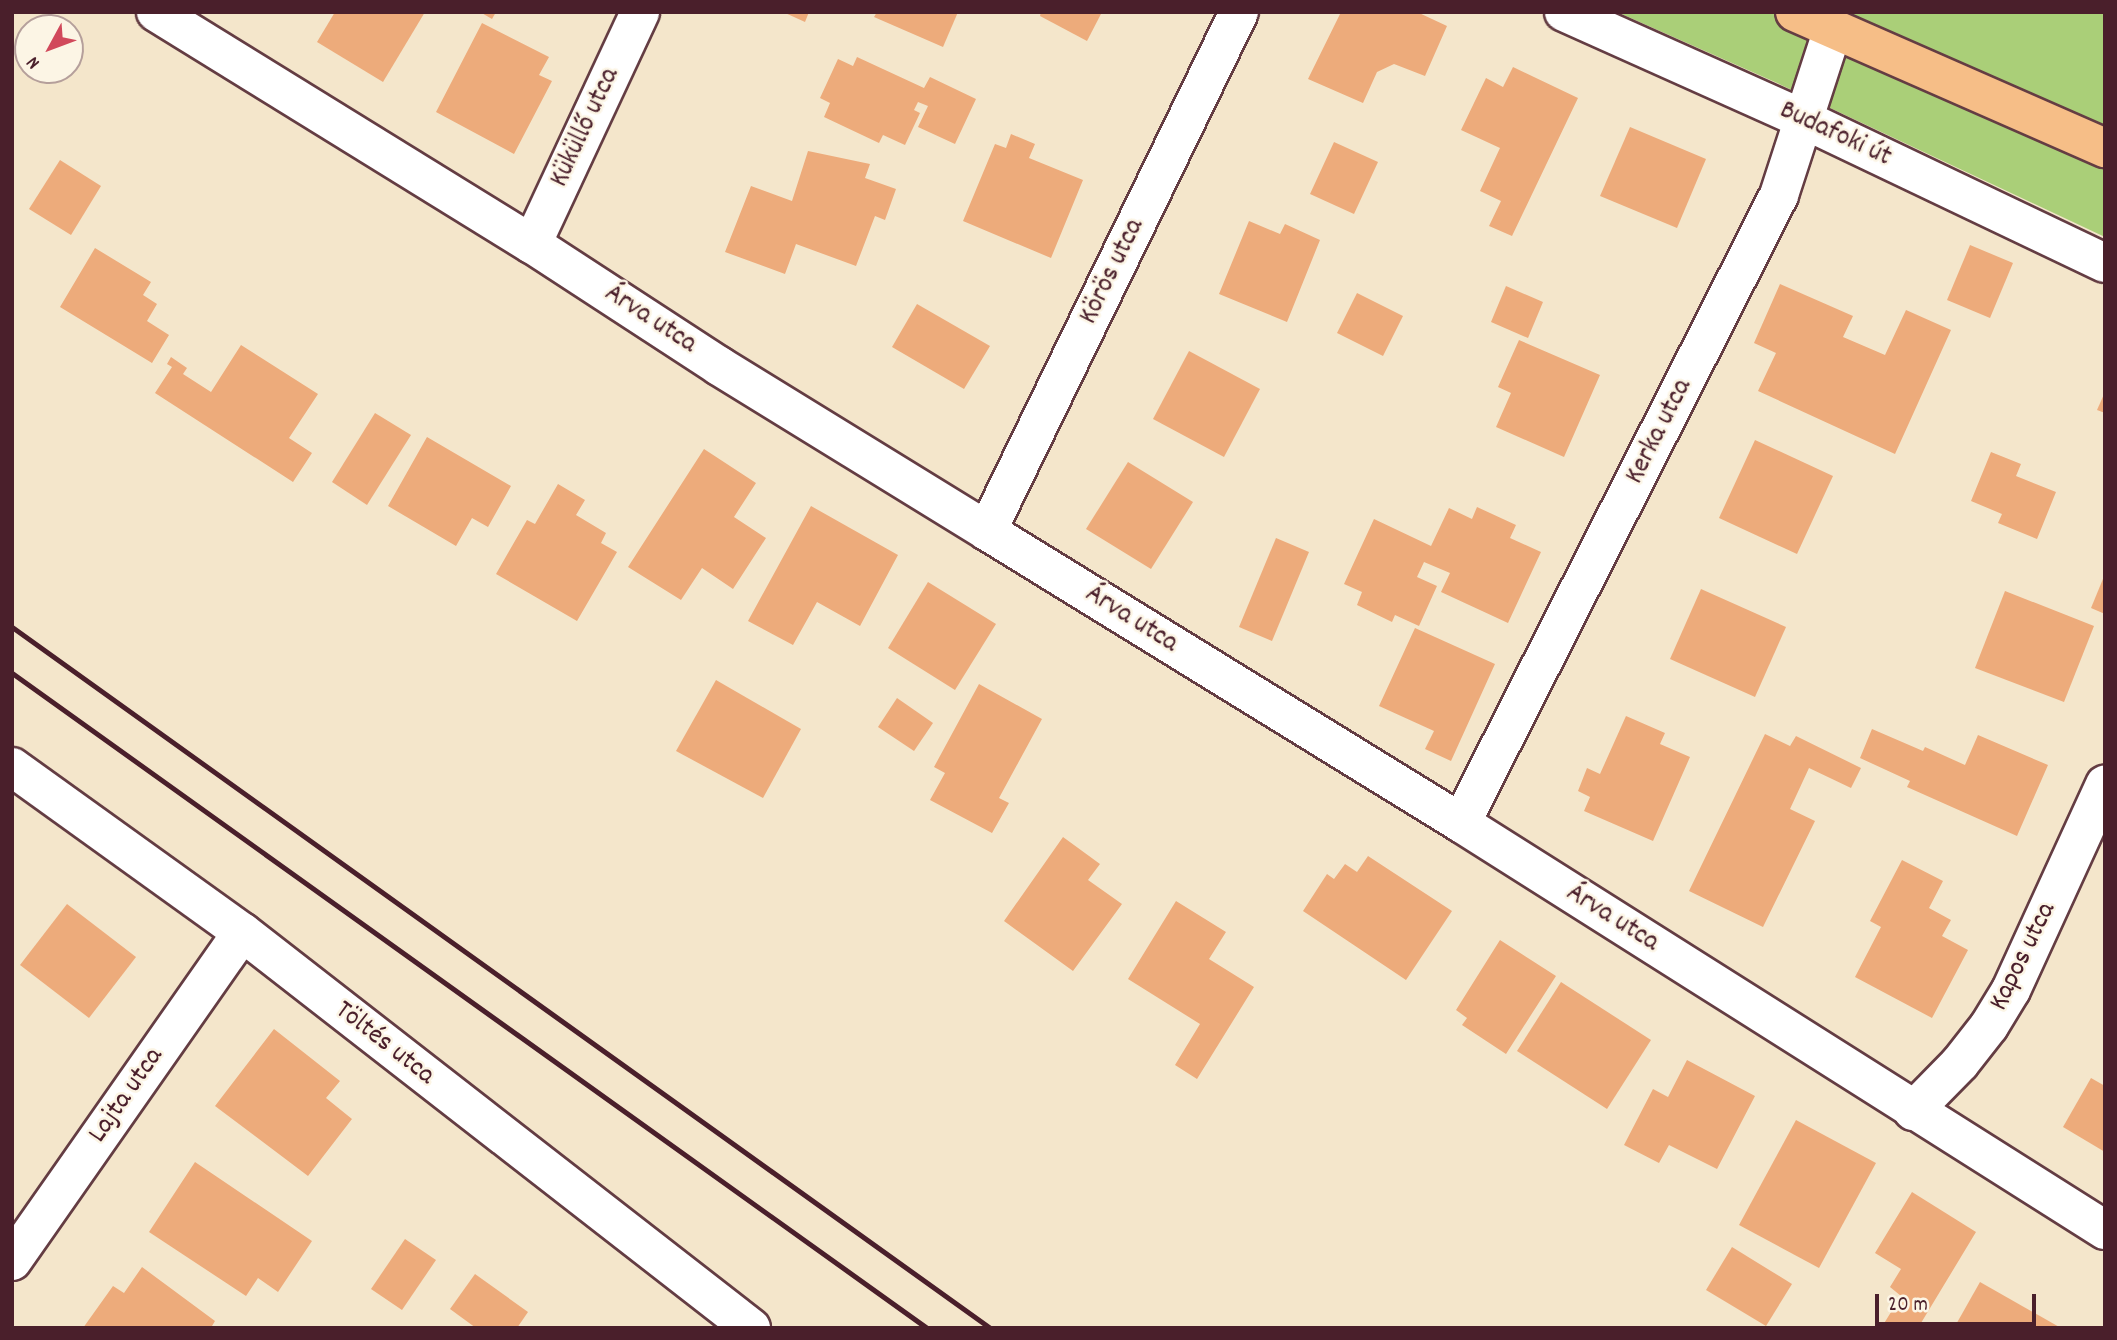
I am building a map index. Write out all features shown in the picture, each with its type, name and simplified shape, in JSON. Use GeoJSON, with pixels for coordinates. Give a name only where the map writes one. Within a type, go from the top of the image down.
{"type":"FeatureCollection","features":[{"type":"Feature","properties":{"kind":"main road"},"geometry":{"type":"LineString","coordinates":[[1794,12],[2105,148]]}},
{"type":"Feature","properties":{"kind":"street","name":"Árva utca"},"geometry":{"type":"LineString","coordinates":[[156,12],[532,244],[719,366],[1461,823],[2105,1230]]}},
{"type":"Feature","properties":{"kind":"street","name":"Küküllő utca"},"geometry":{"type":"LineString","coordinates":[[532,244],[640,12]]}},
{"type":"Feature","properties":{"kind":"street","name":"Körös utca"},"geometry":{"type":"LineString","coordinates":[[987,531],[1239,12]]}},
{"type":"Feature","properties":{"kind":"street","name":"Budafoki út"},"geometry":{"type":"LineString","coordinates":[[1564,12],[1805,120],[2105,264]]}},
{"type":"Feature","properties":{"kind":"street","name":"Kerka utca"},"geometry":{"type":"LineString","coordinates":[[1461,823],[1779,194],[1833,29]]}},
{"type":"Feature","properties":{"kind":"street","name":"Töltés utca"},"geometry":{"type":"LineString","coordinates":[[12,767],[242,932],[751,1328]]}},
{"type":"Feature","properties":{"kind":"street","name":"Kapos utca"},"geometry":{"type":"LineString","coordinates":[[1913,1111],[1960,1063],[1989,1026],[2011,990],[2105,785]]}},
{"type":"Feature","properties":{"kind":"street","name":"Lajta utca"},"geometry":{"type":"LineString","coordinates":[[12,1261],[242,932]]}},
{"type":"Feature","properties":{"kind":"green space"},"geometry":{"type":"Polygon","coordinates":[[[1617,12],[2105,12],[2105,237],[1775,82],[1617,12]]]}},
{"type":"Feature","properties":{"kind":"building"},"geometry":{"type":"Polygon","coordinates":[[[335,12],[425,12],[383,82],[317,42],[335,12]]]}},
{"type":"Feature","properties":{"kind":"building"},"geometry":{"type":"Polygon","coordinates":[[[480,12],[496,12],[492,19],[480,12]]]}},
{"type":"Feature","properties":{"kind":"building"},"geometry":{"type":"Polygon","coordinates":[[[783,12],[809,12],[805,22],[783,12]]]}},
{"type":"Feature","properties":{"kind":"building"},"geometry":{"type":"Polygon","coordinates":[[[877,12],[958,12],[943,47],[874,17],[877,12]]]}},
{"type":"Feature","properties":{"kind":"building"},"geometry":{"type":"Polygon","coordinates":[[[1041,12],[1102,12],[1087,41],[1040,16],[1041,12]]]}},
{"type":"Feature","properties":{"kind":"building"},"geometry":{"type":"Polygon","coordinates":[[[1341,12],[1417,12],[1447,26],[1425,76],[1394,64],[1377,72],[1363,103],[1308,79],[1341,12]]]}},
{"type":"Feature","properties":{"kind":"building"},"geometry":{"type":"Polygon","coordinates":[[[482,23],[549,57],[539,75],[552,81],[514,154],[436,112],[482,23]]]}},
{"type":"Feature","properties":{"kind":"building"},"geometry":{"type":"Polygon","coordinates":[[[857,57],[924,88],[930,77],[976,99],[955,144],[918,127],[928,106],[918,102],[914,110],[920,113],[905,145],[883,135],[879,143],[824,117],[830,103],[820,98],[838,59],[853,66],[857,57]]]}},
{"type":"Feature","properties":{"kind":"building"},"geometry":{"type":"Polygon","coordinates":[[[1513,67],[1578,98],[1512,236],[1489,226],[1501,201],[1480,191],[1500,148],[1461,130],[1486,78],[1503,87],[1513,67]]]}},
{"type":"Feature","properties":{"kind":"building"},"geometry":{"type":"Polygon","coordinates":[[[1630,127],[1706,159],[1677,228],[1600,196],[1630,127]]]}},
{"type":"Feature","properties":{"kind":"building"},"geometry":{"type":"Polygon","coordinates":[[[1011,134],[1035,144],[1029,158],[1083,180],[1051,258],[963,221],[995,144],[1006,148],[1011,134]]]}},
{"type":"Feature","properties":{"kind":"building"},"geometry":{"type":"Polygon","coordinates":[[[1334,142],[1378,162],[1354,214],[1310,194],[1334,142]]]}},
{"type":"Feature","properties":{"kind":"building"},"geometry":{"type":"Polygon","coordinates":[[[808,151],[870,164],[865,178],[896,189],[885,220],[875,216],[856,266],[796,244],[785,274],[725,252],[751,186],[792,201],[808,151]]]}},
{"type":"Feature","properties":{"kind":"building"},"geometry":{"type":"Polygon","coordinates":[[[60,160],[101,186],[71,235],[29,209],[60,160]]]}},
{"type":"Feature","properties":{"kind":"building"},"geometry":{"type":"Polygon","coordinates":[[[1249,221],[1280,234],[1285,224],[1320,240],[1287,322],[1219,294],[1249,221]]]}},
{"type":"Feature","properties":{"kind":"building"},"geometry":{"type":"Polygon","coordinates":[[[1970,245],[2013,263],[1990,318],[1947,300],[1970,245]]]}},
{"type":"Feature","properties":{"kind":"building"},"geometry":{"type":"Polygon","coordinates":[[[95,248],[151,282],[143,295],[157,304],[147,321],[169,335],[152,363],[60,307],[95,248]]]}},
{"type":"Feature","properties":{"kind":"building"},"geometry":{"type":"Polygon","coordinates":[[[1780,284],[1853,316],[1843,337],[1885,355],[1906,310],[1951,330],[1895,454],[1758,391],[1776,353],[1754,343],[1780,284]]]}},
{"type":"Feature","properties":{"kind":"building"},"geometry":{"type":"Polygon","coordinates":[[[1506,286],[1543,302],[1528,338],[1491,322],[1506,286]]]}},
{"type":"Feature","properties":{"kind":"building"},"geometry":{"type":"Polygon","coordinates":[[[1357,293],[1403,316],[1383,356],[1337,333],[1357,293]]]}},
{"type":"Feature","properties":{"kind":"building"},"geometry":{"type":"Polygon","coordinates":[[[917,304],[990,346],[964,389],[892,347],[917,304]]]}},
{"type":"Feature","properties":{"kind":"building"},"geometry":{"type":"Polygon","coordinates":[[[1519,340],[1600,375],[1564,457],[1496,427],[1511,393],[1498,387],[1519,340]]]}},
{"type":"Feature","properties":{"kind":"building"},"geometry":{"type":"Polygon","coordinates":[[[241,345],[318,394],[289,438],[312,453],[293,482],[155,393],[172,367],[167,364],[171,357],[187,368],[183,374],[211,392],[241,345]]]}},
{"type":"Feature","properties":{"kind":"building"},"geometry":{"type":"Polygon","coordinates":[[[1189,351],[1260,389],[1224,457],[1153,419],[1189,351]]]}},
{"type":"Feature","properties":{"kind":"building"},"geometry":{"type":"Polygon","coordinates":[[[2105,392],[2105,413],[2097,410],[2105,392]]]}},
{"type":"Feature","properties":{"kind":"building"},"geometry":{"type":"Polygon","coordinates":[[[375,413],[411,435],[367,505],[332,482],[375,413]]]}},
{"type":"Feature","properties":{"kind":"building"},"geometry":{"type":"Polygon","coordinates":[[[427,437],[511,486],[488,527],[472,518],[456,546],[388,506],[427,437]]]}},
{"type":"Feature","properties":{"kind":"building"},"geometry":{"type":"Polygon","coordinates":[[[1755,440],[1833,476],[1797,554],[1719,518],[1755,440]]]}},
{"type":"Feature","properties":{"kind":"building"},"geometry":{"type":"Polygon","coordinates":[[[704,449],[756,483],[734,517],[766,538],[733,589],[702,568],[681,600],[628,567],[704,449]]]}},
{"type":"Feature","properties":{"kind":"building"},"geometry":{"type":"Polygon","coordinates":[[[1991,452],[2021,464],[2016,476],[2056,492],[2037,539],[1998,523],[2002,514],[1971,501],[1991,452]]]}},
{"type":"Feature","properties":{"kind":"building"},"geometry":{"type":"Polygon","coordinates":[[[1128,462],[1193,502],[1151,569],[1086,529],[1128,462]]]}},
{"type":"Feature","properties":{"kind":"building"},"geometry":{"type":"Polygon","coordinates":[[[558,484],[585,500],[576,515],[606,533],[601,543],[617,552],[577,621],[496,574],[527,520],[535,524],[558,484]]]}},
{"type":"Feature","properties":{"kind":"building"},"geometry":{"type":"Polygon","coordinates":[[[811,506],[898,555],[860,626],[817,602],[793,645],[748,621],[811,506]]]}},
{"type":"Feature","properties":{"kind":"building"},"geometry":{"type":"Polygon","coordinates":[[[1477,507],[1516,525],[1510,538],[1541,552],[1508,623],[1441,592],[1450,573],[1424,562],[1417,577],[1437,586],[1419,626],[1395,615],[1392,622],[1357,605],[1362,592],[1344,584],[1374,519],[1431,546],[1449,508],[1472,519],[1477,507]]]}},
{"type":"Feature","properties":{"kind":"building"},"geometry":{"type":"Polygon","coordinates":[[[1276,538],[1309,552],[1272,641],[1239,627],[1276,538]]]}},
{"type":"Feature","properties":{"kind":"building"},"geometry":{"type":"Polygon","coordinates":[[[2105,574],[2105,614],[2091,608],[2105,574]]]}},
{"type":"Feature","properties":{"kind":"building"},"geometry":{"type":"Polygon","coordinates":[[[928,582],[996,624],[955,690],[888,648],[928,582]]]}},
{"type":"Feature","properties":{"kind":"building"},"geometry":{"type":"Polygon","coordinates":[[[1701,589],[1786,627],[1755,697],[1670,659],[1701,589]]]}},
{"type":"Feature","properties":{"kind":"building"},"geometry":{"type":"Polygon","coordinates":[[[2005,591],[2094,626],[2064,702],[1975,668],[2005,591]]]}},
{"type":"Feature","properties":{"kind":"building"},"geometry":{"type":"Polygon","coordinates":[[[1415,628],[1495,664],[1451,761],[1425,749],[1434,731],[1379,706],[1415,628]]]}},
{"type":"Feature","properties":{"kind":"building"},"geometry":{"type":"Polygon","coordinates":[[[716,680],[801,729],[763,798],[676,751],[716,680]]]}},
{"type":"Feature","properties":{"kind":"building"},"geometry":{"type":"Polygon","coordinates":[[[979,684],[1042,719],[999,798],[1009,803],[992,833],[930,800],[945,773],[934,767],[979,684]]]}},
{"type":"Feature","properties":{"kind":"building"},"geometry":{"type":"Polygon","coordinates":[[[897,698],[933,723],[914,751],[878,727],[897,698]]]}},
{"type":"Feature","properties":{"kind":"building"},"geometry":{"type":"Polygon","coordinates":[[[1626,716],[1665,733],[1660,744],[1690,757],[1653,841],[1584,811],[1590,797],[1578,791],[1587,768],[1600,774],[1626,716]]]}},
{"type":"Feature","properties":{"kind":"building"},"geometry":{"type":"Polygon","coordinates":[[[1872,729],[1923,751],[1925,747],[1965,765],[1978,735],[2048,765],[2017,836],[1907,787],[1910,781],[1860,758],[1872,729]]]}},
{"type":"Feature","properties":{"kind":"building"},"geometry":{"type":"Polygon","coordinates":[[[1765,734],[1790,746],[1796,736],[1861,768],[1851,788],[1809,768],[1790,809],[1815,821],[1763,927],[1689,891],[1765,734]]]}},
{"type":"Feature","properties":{"kind":"building"},"geometry":{"type":"Polygon","coordinates":[[[1063,837],[1100,864],[1088,880],[1122,904],[1073,971],[1004,921],[1063,837]]]}},
{"type":"Feature","properties":{"kind":"building"},"geometry":{"type":"Polygon","coordinates":[[[1368,856],[1452,911],[1406,980],[1303,911],[1327,874],[1334,879],[1345,864],[1357,872],[1368,856]]]}},
{"type":"Feature","properties":{"kind":"building"},"geometry":{"type":"Polygon","coordinates":[[[1902,860],[1943,881],[1929,908],[1951,920],[1942,936],[1968,950],[1932,1018],[1855,977],[1881,927],[1870,921],[1902,860]]]}},
{"type":"Feature","properties":{"kind":"building"},"geometry":{"type":"Polygon","coordinates":[[[1176,901],[1226,932],[1209,959],[1254,987],[1197,1079],[1175,1065],[1200,1024],[1128,979],[1176,901]]]}},
{"type":"Feature","properties":{"kind":"building"},"geometry":{"type":"Polygon","coordinates":[[[67,904],[136,957],[89,1018],[20,965],[67,904]]]}},
{"type":"Feature","properties":{"kind":"building"},"geometry":{"type":"Polygon","coordinates":[[[1500,940],[1556,976],[1506,1054],[1462,1025],[1467,1018],[1456,1010],[1500,940]]]}},
{"type":"Feature","properties":{"kind":"building"},"geometry":{"type":"Polygon","coordinates":[[[1561,982],[1651,1040],[1607,1109],[1517,1051],[1561,982]]]}},
{"type":"Feature","properties":{"kind":"building"},"geometry":{"type":"Polygon","coordinates":[[[274,1029],[340,1081],[326,1098],[352,1119],[308,1176],[215,1106],[274,1029]]]}},
{"type":"Feature","properties":{"kind":"building"},"geometry":{"type":"Polygon","coordinates":[[[1687,1060],[1755,1096],[1717,1169],[1669,1145],[1659,1163],[1624,1145],[1653,1089],[1668,1097],[1687,1060]]]}},
{"type":"Feature","properties":{"kind":"building"},"geometry":{"type":"Polygon","coordinates":[[[2091,1078],[2105,1086],[2105,1152],[2063,1127],[2091,1078]]]}},
{"type":"Feature","properties":{"kind":"building"},"geometry":{"type":"Polygon","coordinates":[[[1796,1120],[1876,1163],[1819,1268],[1739,1225],[1796,1120]]]}},
{"type":"Feature","properties":{"kind":"building"},"geometry":{"type":"Polygon","coordinates":[[[195,1162],[312,1241],[278,1292],[258,1278],[246,1296],[149,1232],[195,1162]]]}},
{"type":"Feature","properties":{"kind":"building"},"geometry":{"type":"Polygon","coordinates":[[[1912,1192],[1976,1232],[1918,1328],[1888,1328],[1883,1325],[1901,1296],[1890,1287],[1901,1269],[1875,1253],[1912,1192]]]}},
{"type":"Feature","properties":{"kind":"building"},"geometry":{"type":"Polygon","coordinates":[[[405,1239],[436,1260],[402,1310],[371,1289],[405,1239]]]}},
{"type":"Feature","properties":{"kind":"building"},"geometry":{"type":"Polygon","coordinates":[[[1732,1247],[1792,1284],[1766,1326],[1706,1290],[1732,1247]]]}},
{"type":"Feature","properties":{"kind":"building"},"geometry":{"type":"Polygon","coordinates":[[[142,1267],[215,1321],[212,1326],[215,1328],[83,1328],[113,1286],[124,1293],[142,1267]]]}},
{"type":"Feature","properties":{"kind":"building"},"geometry":{"type":"Polygon","coordinates":[[[475,1274],[528,1312],[517,1328],[476,1328],[450,1309],[475,1274]]]}},
{"type":"Feature","properties":{"kind":"building"},"geometry":{"type":"Polygon","coordinates":[[[1980,1282],[2061,1328],[1954,1328],[1980,1282]]]}},
{"type":"Feature","properties":{"kind":"railway"},"geometry":{"type":"LineString","coordinates":[[12,627],[990,1328]]}},
{"type":"Feature","properties":{"kind":"railway"},"geometry":{"type":"LineString","coordinates":[[12,673],[927,1328]]}}]}
